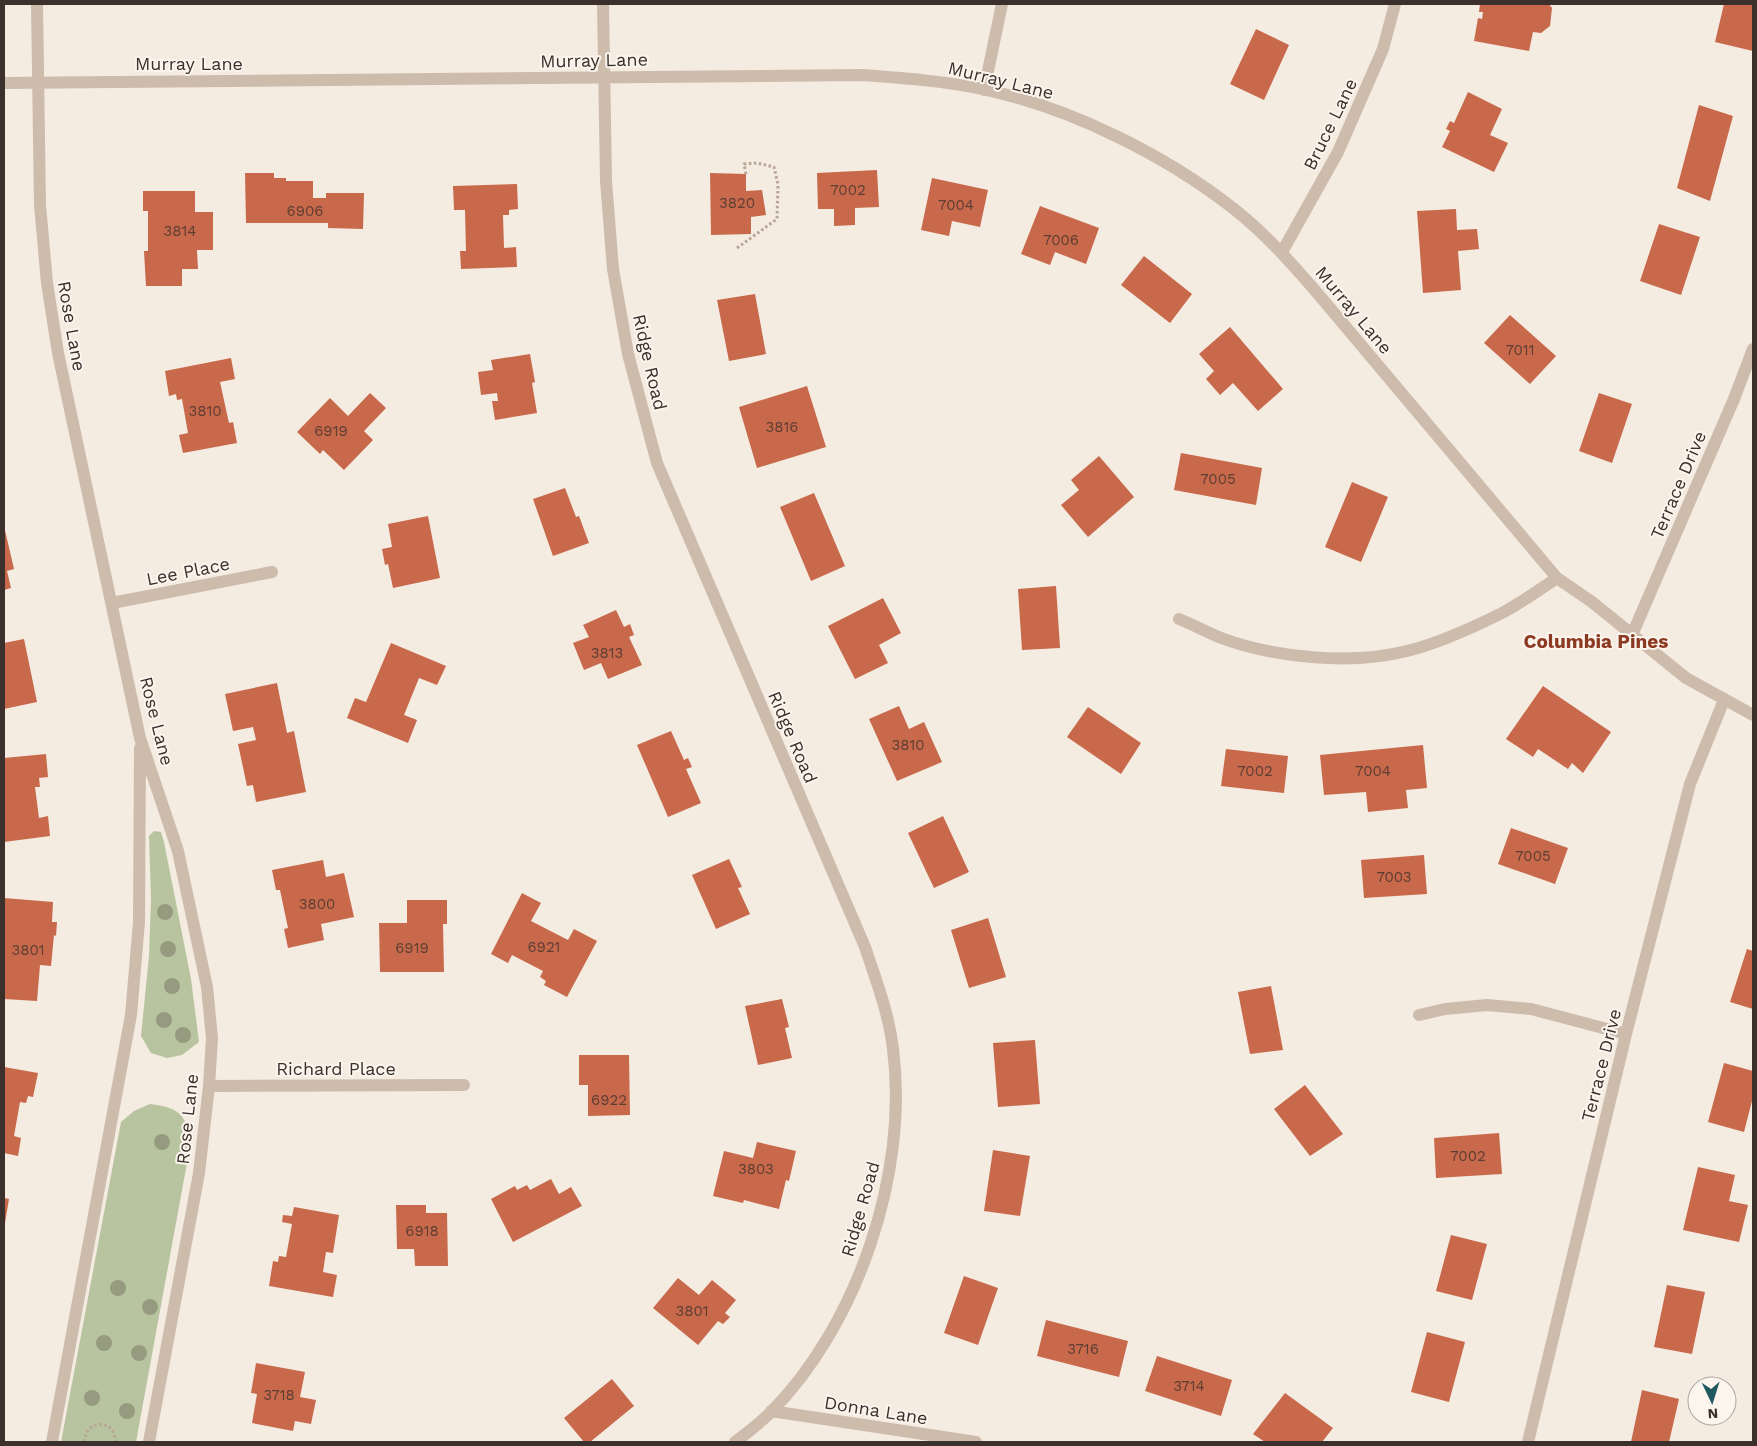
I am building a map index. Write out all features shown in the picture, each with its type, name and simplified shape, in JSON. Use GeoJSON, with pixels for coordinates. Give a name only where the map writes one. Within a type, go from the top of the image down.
{"type":"FeatureCollection","features":[{"type":"Feature","properties":{"kind":"street","name":"Rose Lane"},"geometry":{"type":"LineString","coordinates":[[37,4],[40,205],[46,283],[58,353],[140,738],[178,851],[207,987],[212,1038],[209,1086],[199,1173],[149,1442]]}},
{"type":"Feature","properties":{"kind":"street","name":"Ridge Road"},"geometry":{"type":"LineString","coordinates":[[603,4],[606,181],[614,270],[628,354],[657,463],[864,947],[881,991],[893,1048],[897,1104],[892,1161],[879,1219],[859,1276],[830,1333],[804,1373],[771,1411],[735,1442]]}},
{"type":"Feature","properties":{"kind":"street"},"geometry":{"type":"LineString","coordinates":[[984,90],[1002,4]]}},
{"type":"Feature","properties":{"kind":"street","name":"Bruce Lane"},"geometry":{"type":"LineString","coordinates":[[1282,252],[1342,143],[1384,45],[1395,4]]}},
{"type":"Feature","properties":{"kind":"street","name":"Murray Lane"},"geometry":{"type":"LineString","coordinates":[[4,82],[863,75],[916,78],[984,90],[1059,112],[1112,134],[1173,167],[1234,209],[1282,252],[1328,304],[1557,578],[1592,602],[1686,678],[1753,715]]}},
{"type":"Feature","properties":{"kind":"street","name":"Terrace Drive"},"geometry":{"type":"LineString","coordinates":[[1632,635],[1734,399],[1753,349]]}},
{"type":"Feature","properties":{"kind":"street","name":"Lee Place"},"geometry":{"type":"LineString","coordinates":[[112,603],[272,572]]}},
{"type":"Feature","properties":{"kind":"street"},"geometry":{"type":"LineString","coordinates":[[1179,619],[1224,639],[1269,651],[1317,657],[1367,657],[1406,651],[1449,637],[1504,612],[1557,578]]}},
{"type":"Feature","properties":{"kind":"street","name":"Terrace Drive"},"geometry":{"type":"LineString","coordinates":[[1528,1442],[1626,1034],[1690,784],[1724,700]]}},
{"type":"Feature","properties":{"kind":"street"},"geometry":{"type":"LineString","coordinates":[[52,1442],[131,1015],[139,922],[140,738]]}},
{"type":"Feature","properties":{"kind":"street"},"geometry":{"type":"LineString","coordinates":[[1419,1015],[1445,1009],[1487,1005],[1531,1009],[1626,1034]]}},
{"type":"Feature","properties":{"kind":"street","name":"Richard Place"},"geometry":{"type":"LineString","coordinates":[[209,1086],[464,1085]]}},
{"type":"Feature","properties":{"kind":"street","name":"Donna Lane"},"geometry":{"type":"LineString","coordinates":[[771,1411],[976,1442]]}},
{"type":"Feature","properties":{"kind":"path"},"geometry":{"type":"LineString","coordinates":[[737,248],[777,219],[778,184],[774,167],[757,163],[744,164],[746,174]]}},
{"type":"Feature","properties":{"kind":"path"},"geometry":{"type":"LineString","coordinates":[[85,1442],[86,1432],[98,1424],[108,1426],[111,1429],[115,1442]]}},
{"type":"Feature","properties":{"kind":"green space"},"geometry":{"type":"Polygon","coordinates":[[[154,831],[161,832],[164,842],[191,979],[199,1042],[182,1055],[167,1058],[151,1053],[141,1036],[149,956],[151,899],[149,836],[154,831]]]}},
{"type":"Feature","properties":{"kind":"green space"},"geometry":{"type":"Polygon","coordinates":[[[150,1104],[174,1110],[179,1114],[186,1124],[191,1141],[136,1442],[61,1442],[121,1122],[134,1111],[150,1104]]]}},
{"type":"Feature","properties":{"kind":"building"},"geometry":{"type":"Polygon","coordinates":[[[1480,4],[1549,4],[1552,8],[1550,26],[1541,33],[1533,32],[1529,51],[1474,41],[1478,18],[1482,19],[1483,12],[1479,12],[1480,4]]]}},
{"type":"Feature","properties":{"kind":"building"},"geometry":{"type":"Polygon","coordinates":[[[1724,4],[1753,4],[1753,51],[1715,42],[1724,4]]]}},
{"type":"Feature","properties":{"kind":"building"},"geometry":{"type":"Polygon","coordinates":[[[1256,29],[1289,45],[1264,100],[1230,84],[1256,29]]]}},
{"type":"Feature","properties":{"kind":"building"},"geometry":{"type":"Polygon","coordinates":[[[1468,92],[1502,109],[1490,135],[1508,143],[1494,172],[1442,147],[1450,131],[1446,129],[1450,121],[1454,123],[1468,92]]]}},
{"type":"Feature","properties":{"kind":"building"},"geometry":{"type":"Polygon","coordinates":[[[1699,105],[1733,116],[1710,201],[1677,188],[1699,105]]]}},
{"type":"Feature","properties":{"kind":"building"},"geometry":{"type":"Polygon","coordinates":[[[877,170],[879,207],[855,208],[855,225],[834,226],[834,209],[818,209],[817,173],[877,170]]]}},
{"type":"Feature","properties":{"kind":"building"},"geometry":{"type":"Polygon","coordinates":[[[245,173],[274,173],[274,178],[286,178],[286,181],[313,181],[313,198],[326,198],[326,193],[364,193],[363,229],[328,228],[328,223],[246,223],[245,173]]]}},
{"type":"Feature","properties":{"kind":"building"},"geometry":{"type":"Polygon","coordinates":[[[710,173],[746,174],[746,191],[762,190],[766,215],[751,217],[751,234],[711,235],[710,173]]]}},
{"type":"Feature","properties":{"kind":"building"},"geometry":{"type":"Polygon","coordinates":[[[932,178],[988,190],[980,227],[952,221],[949,236],[921,230],[932,178]]]}},
{"type":"Feature","properties":{"kind":"building"},"geometry":{"type":"Polygon","coordinates":[[[517,184],[518,209],[509,210],[509,215],[503,215],[504,248],[516,247],[517,267],[461,269],[460,251],[466,251],[465,210],[454,210],[453,186],[517,184]]]}},
{"type":"Feature","properties":{"kind":"building"},"geometry":{"type":"Polygon","coordinates":[[[143,191],[195,191],[195,212],[213,212],[213,250],[197,250],[198,269],[182,269],[182,286],[146,286],[144,251],[148,251],[148,211],[143,211],[143,191]]]}},
{"type":"Feature","properties":{"kind":"building"},"geometry":{"type":"Polygon","coordinates":[[[1040,206],[1099,228],[1086,264],[1055,252],[1050,265],[1021,254],[1040,206]]]}},
{"type":"Feature","properties":{"kind":"building"},"geometry":{"type":"Polygon","coordinates":[[[1456,209],[1457,230],[1477,229],[1479,249],[1458,251],[1461,290],[1423,293],[1417,211],[1456,209]]]}},
{"type":"Feature","properties":{"kind":"building"},"geometry":{"type":"Polygon","coordinates":[[[1659,224],[1700,237],[1681,295],[1640,281],[1659,224]]]}},
{"type":"Feature","properties":{"kind":"building"},"geometry":{"type":"Polygon","coordinates":[[[1144,256],[1192,294],[1170,323],[1121,285],[1144,256]]]}},
{"type":"Feature","properties":{"kind":"building"},"geometry":{"type":"Polygon","coordinates":[[[755,294],[766,354],[729,361],[717,300],[755,294]]]}},
{"type":"Feature","properties":{"kind":"building"},"geometry":{"type":"Polygon","coordinates":[[[1510,315],[1556,356],[1530,384],[1484,343],[1510,315]]]}},
{"type":"Feature","properties":{"kind":"building"},"geometry":{"type":"Polygon","coordinates":[[[1230,327],[1283,389],[1258,411],[1233,383],[1220,395],[1206,379],[1214,371],[1199,354],[1230,327]]]}},
{"type":"Feature","properties":{"kind":"building"},"geometry":{"type":"Polygon","coordinates":[[[530,354],[535,382],[532,383],[537,413],[495,420],[492,401],[498,401],[497,393],[481,395],[478,372],[493,370],[491,360],[530,354]]]}},
{"type":"Feature","properties":{"kind":"building"},"geometry":{"type":"Polygon","coordinates":[[[231,358],[235,379],[220,382],[229,423],[233,422],[237,443],[183,453],[179,435],[188,433],[182,399],[177,400],[176,394],[169,396],[165,371],[231,358]]]}},
{"type":"Feature","properties":{"kind":"building"},"geometry":{"type":"Polygon","coordinates":[[[807,386],[826,447],[757,468],[739,407],[807,386]]]}},
{"type":"Feature","properties":{"kind":"building"},"geometry":{"type":"Polygon","coordinates":[[[370,393],[386,408],[364,431],[373,440],[344,470],[323,450],[320,454],[297,432],[330,398],[348,416],[370,393]]]}},
{"type":"Feature","properties":{"kind":"building"},"geometry":{"type":"Polygon","coordinates":[[[1599,393],[1632,404],[1612,463],[1579,451],[1599,393]]]}},
{"type":"Feature","properties":{"kind":"building"},"geometry":{"type":"Polygon","coordinates":[[[1181,453],[1262,468],[1256,505],[1174,490],[1181,453]]]}},
{"type":"Feature","properties":{"kind":"building"},"geometry":{"type":"Polygon","coordinates":[[[1099,456],[1134,497],[1088,537],[1061,505],[1079,490],[1071,480],[1099,456]]]}},
{"type":"Feature","properties":{"kind":"building"},"geometry":{"type":"Polygon","coordinates":[[[1352,482],[1388,497],[1361,562],[1325,547],[1352,482]]]}},
{"type":"Feature","properties":{"kind":"building"},"geometry":{"type":"Polygon","coordinates":[[[565,488],[576,517],[579,516],[589,543],[553,556],[533,499],[565,488]]]}},
{"type":"Feature","properties":{"kind":"building"},"geometry":{"type":"Polygon","coordinates":[[[814,493],[845,566],[811,581],[780,507],[814,493]]]}},
{"type":"Feature","properties":{"kind":"building"},"geometry":{"type":"Polygon","coordinates":[[[428,516],[440,578],[393,588],[388,564],[385,565],[382,549],[392,547],[388,524],[428,516]]]}},
{"type":"Feature","properties":{"kind":"building"},"geometry":{"type":"Polygon","coordinates":[[[4,526],[14,569],[7,571],[11,588],[4,590],[4,526]]]}},
{"type":"Feature","properties":{"kind":"building"},"geometry":{"type":"Polygon","coordinates":[[[1056,586],[1060,648],[1022,650],[1018,589],[1056,586]]]}},
{"type":"Feature","properties":{"kind":"building"},"geometry":{"type":"Polygon","coordinates":[[[883,598],[901,633],[879,645],[888,663],[855,679],[828,626],[883,598]]]}},
{"type":"Feature","properties":{"kind":"building"},"geometry":{"type":"Polygon","coordinates":[[[616,610],[624,627],[630,624],[634,635],[629,637],[642,665],[608,679],[601,663],[584,670],[573,643],[589,637],[583,625],[616,610]]]}},
{"type":"Feature","properties":{"kind":"building"},"geometry":{"type":"Polygon","coordinates":[[[24,639],[37,702],[4,709],[4,643],[24,639]]]}},
{"type":"Feature","properties":{"kind":"building"},"geometry":{"type":"Polygon","coordinates":[[[391,643],[446,666],[437,685],[419,678],[404,715],[417,720],[408,743],[347,718],[355,698],[366,702],[391,643]]]}},
{"type":"Feature","properties":{"kind":"building"},"geometry":{"type":"Polygon","coordinates":[[[277,683],[287,733],[294,731],[306,792],[256,802],[253,785],[247,786],[238,744],[256,740],[253,727],[233,731],[225,694],[277,683]]]}},
{"type":"Feature","properties":{"kind":"building"},"geometry":{"type":"Polygon","coordinates":[[[1543,686],[1611,732],[1583,773],[1572,763],[1568,769],[1538,749],[1533,757],[1506,739],[1543,686]]]}},
{"type":"Feature","properties":{"kind":"building"},"geometry":{"type":"Polygon","coordinates":[[[899,706],[909,729],[924,722],[942,762],[897,781],[869,719],[899,706]]]}},
{"type":"Feature","properties":{"kind":"building"},"geometry":{"type":"Polygon","coordinates":[[[1088,707],[1141,743],[1121,774],[1067,737],[1088,707]]]}},
{"type":"Feature","properties":{"kind":"building"},"geometry":{"type":"Polygon","coordinates":[[[671,731],[684,760],[688,758],[692,767],[686,769],[701,803],[668,817],[637,745],[671,731]]]}},
{"type":"Feature","properties":{"kind":"building"},"geometry":{"type":"Polygon","coordinates":[[[1423,745],[1427,788],[1406,790],[1408,808],[1368,812],[1366,792],[1324,795],[1320,755],[1423,745]]]}},
{"type":"Feature","properties":{"kind":"building"},"geometry":{"type":"Polygon","coordinates":[[[1226,749],[1288,756],[1284,793],[1221,786],[1226,749]]]}},
{"type":"Feature","properties":{"kind":"building"},"geometry":{"type":"Polygon","coordinates":[[[46,754],[48,777],[39,778],[40,787],[35,787],[39,818],[48,816],[50,836],[4,842],[4,758],[46,754]]]}},
{"type":"Feature","properties":{"kind":"building"},"geometry":{"type":"Polygon","coordinates":[[[943,816],[969,872],[934,888],[908,833],[943,816]]]}},
{"type":"Feature","properties":{"kind":"building"},"geometry":{"type":"Polygon","coordinates":[[[1511,828],[1568,848],[1555,884],[1498,864],[1511,828]]]}},
{"type":"Feature","properties":{"kind":"building"},"geometry":{"type":"Polygon","coordinates":[[[1424,855],[1427,894],[1364,898],[1361,860],[1424,855]]]}},
{"type":"Feature","properties":{"kind":"building"},"geometry":{"type":"Polygon","coordinates":[[[729,859],[742,887],[738,888],[750,914],[716,929],[692,875],[729,859]]]}},
{"type":"Feature","properties":{"kind":"building"},"geometry":{"type":"Polygon","coordinates":[[[323,860],[326,877],[344,873],[354,917],[321,924],[324,940],[288,948],[284,929],[288,928],[280,890],[276,890],[272,870],[323,860]]]}},
{"type":"Feature","properties":{"kind":"building"},"geometry":{"type":"Polygon","coordinates":[[[522,893],[541,903],[531,921],[568,940],[574,929],[597,941],[567,997],[544,985],[546,981],[540,977],[543,971],[512,955],[508,963],[491,954],[522,893]]]}},
{"type":"Feature","properties":{"kind":"building"},"geometry":{"type":"Polygon","coordinates":[[[4,898],[53,902],[52,922],[57,922],[56,936],[54,935],[51,966],[40,965],[37,1001],[4,999],[4,898]]]}},
{"type":"Feature","properties":{"kind":"building"},"geometry":{"type":"Polygon","coordinates":[[[407,900],[447,900],[447,924],[443,924],[444,972],[380,972],[379,923],[407,923],[407,900]]]}},
{"type":"Feature","properties":{"kind":"building"},"geometry":{"type":"Polygon","coordinates":[[[988,918],[1006,977],[969,988],[951,930],[988,918]]]}},
{"type":"Feature","properties":{"kind":"building"},"geometry":{"type":"Polygon","coordinates":[[[1747,949],[1753,951],[1753,1009],[1730,1002],[1747,949]]]}},
{"type":"Feature","properties":{"kind":"building"},"geometry":{"type":"Polygon","coordinates":[[[1271,986],[1283,1050],[1250,1054],[1238,992],[1271,986]]]}},
{"type":"Feature","properties":{"kind":"building"},"geometry":{"type":"Polygon","coordinates":[[[782,999],[789,1027],[785,1028],[792,1058],[758,1065],[745,1006],[782,999]]]}},
{"type":"Feature","properties":{"kind":"building"},"geometry":{"type":"Polygon","coordinates":[[[1035,1040],[1040,1104],[998,1107],[993,1043],[1035,1040]]]}},
{"type":"Feature","properties":{"kind":"building"},"geometry":{"type":"Polygon","coordinates":[[[579,1055],[629,1055],[630,1115],[588,1116],[588,1085],[579,1085],[579,1055]]]}},
{"type":"Feature","properties":{"kind":"building"},"geometry":{"type":"Polygon","coordinates":[[[1724,1063],[1753,1071],[1753,1097],[1744,1132],[1708,1122],[1724,1063]]]}},
{"type":"Feature","properties":{"kind":"building"},"geometry":{"type":"Polygon","coordinates":[[[4,1067],[38,1073],[33,1097],[28,1096],[26,1103],[20,1102],[14,1136],[21,1138],[18,1156],[4,1153],[4,1067]]]}},
{"type":"Feature","properties":{"kind":"building"},"geometry":{"type":"Polygon","coordinates":[[[1305,1085],[1343,1134],[1310,1156],[1274,1109],[1305,1085]]]}},
{"type":"Feature","properties":{"kind":"building"},"geometry":{"type":"Polygon","coordinates":[[[1499,1133],[1502,1174],[1436,1178],[1434,1138],[1499,1133]]]}},
{"type":"Feature","properties":{"kind":"building"},"geometry":{"type":"Polygon","coordinates":[[[757,1142],[796,1151],[789,1181],[786,1180],[779,1209],[744,1200],[743,1203],[713,1196],[724,1151],[753,1158],[757,1142]]]}},
{"type":"Feature","properties":{"kind":"building"},"geometry":{"type":"Polygon","coordinates":[[[993,1150],[1030,1156],[1020,1216],[984,1211],[993,1150]]]}},
{"type":"Feature","properties":{"kind":"building"},"geometry":{"type":"Polygon","coordinates":[[[1698,1167],[1735,1175],[1729,1201],[1748,1205],[1739,1242],[1683,1230],[1698,1167]]]}},
{"type":"Feature","properties":{"kind":"building"},"geometry":{"type":"Polygon","coordinates":[[[551,1179],[559,1194],[571,1187],[582,1206],[513,1242],[491,1199],[515,1186],[517,1190],[527,1185],[530,1190],[551,1179]]]}},
{"type":"Feature","properties":{"kind":"building"},"geometry":{"type":"Polygon","coordinates":[[[4,1198],[9,1199],[5,1223],[4,1223],[4,1198]]]}},
{"type":"Feature","properties":{"kind":"building"},"geometry":{"type":"Polygon","coordinates":[[[396,1205],[426,1205],[426,1213],[447,1213],[448,1266],[415,1266],[414,1249],[397,1249],[396,1205]]]}},
{"type":"Feature","properties":{"kind":"building"},"geometry":{"type":"Polygon","coordinates":[[[294,1207],[339,1215],[333,1253],[326,1252],[323,1272],[337,1275],[333,1297],[269,1286],[273,1261],[278,1262],[279,1256],[286,1257],[292,1224],[282,1222],[283,1215],[292,1216],[294,1207]]]}},
{"type":"Feature","properties":{"kind":"building"},"geometry":{"type":"Polygon","coordinates":[[[1451,1235],[1487,1244],[1472,1300],[1436,1291],[1451,1235]]]}},
{"type":"Feature","properties":{"kind":"building"},"geometry":{"type":"Polygon","coordinates":[[[964,1276],[998,1288],[978,1345],[944,1333],[964,1276]]]}},
{"type":"Feature","properties":{"kind":"building"},"geometry":{"type":"Polygon","coordinates":[[[678,1278],[699,1295],[712,1280],[736,1300],[725,1313],[730,1317],[723,1324],[718,1321],[698,1345],[653,1308],[678,1278]]]}},
{"type":"Feature","properties":{"kind":"building"},"geometry":{"type":"Polygon","coordinates":[[[1667,1285],[1705,1292],[1692,1354],[1654,1347],[1667,1285]]]}},
{"type":"Feature","properties":{"kind":"building"},"geometry":{"type":"Polygon","coordinates":[[[1046,1320],[1128,1341],[1119,1377],[1037,1356],[1046,1320]]]}},
{"type":"Feature","properties":{"kind":"building"},"geometry":{"type":"Polygon","coordinates":[[[1427,1332],[1465,1342],[1449,1402],[1411,1392],[1427,1332]]]}},
{"type":"Feature","properties":{"kind":"building"},"geometry":{"type":"Polygon","coordinates":[[[1157,1356],[1232,1380],[1221,1416],[1145,1391],[1157,1356]]]}},
{"type":"Feature","properties":{"kind":"building"},"geometry":{"type":"Polygon","coordinates":[[[256,1363],[305,1372],[300,1397],[316,1400],[311,1424],[295,1421],[293,1431],[252,1423],[257,1394],[251,1393],[256,1363]]]}},
{"type":"Feature","properties":{"kind":"building"},"geometry":{"type":"Polygon","coordinates":[[[612,1379],[634,1406],[590,1442],[584,1442],[564,1418],[612,1379]]]}},
{"type":"Feature","properties":{"kind":"building"},"geometry":{"type":"Polygon","coordinates":[[[1642,1390],[1679,1399],[1669,1442],[1631,1442],[1642,1390]]]}},
{"type":"Feature","properties":{"kind":"building"},"geometry":{"type":"Polygon","coordinates":[[[1285,1393],[1333,1428],[1322,1442],[1265,1442],[1253,1434],[1285,1393]]]}},
{"type":"Feature","properties":{"kind":"district","name":"Columbia Pines"},"geometry":{"type":"Point","coordinates":[1596,641]}}]}
